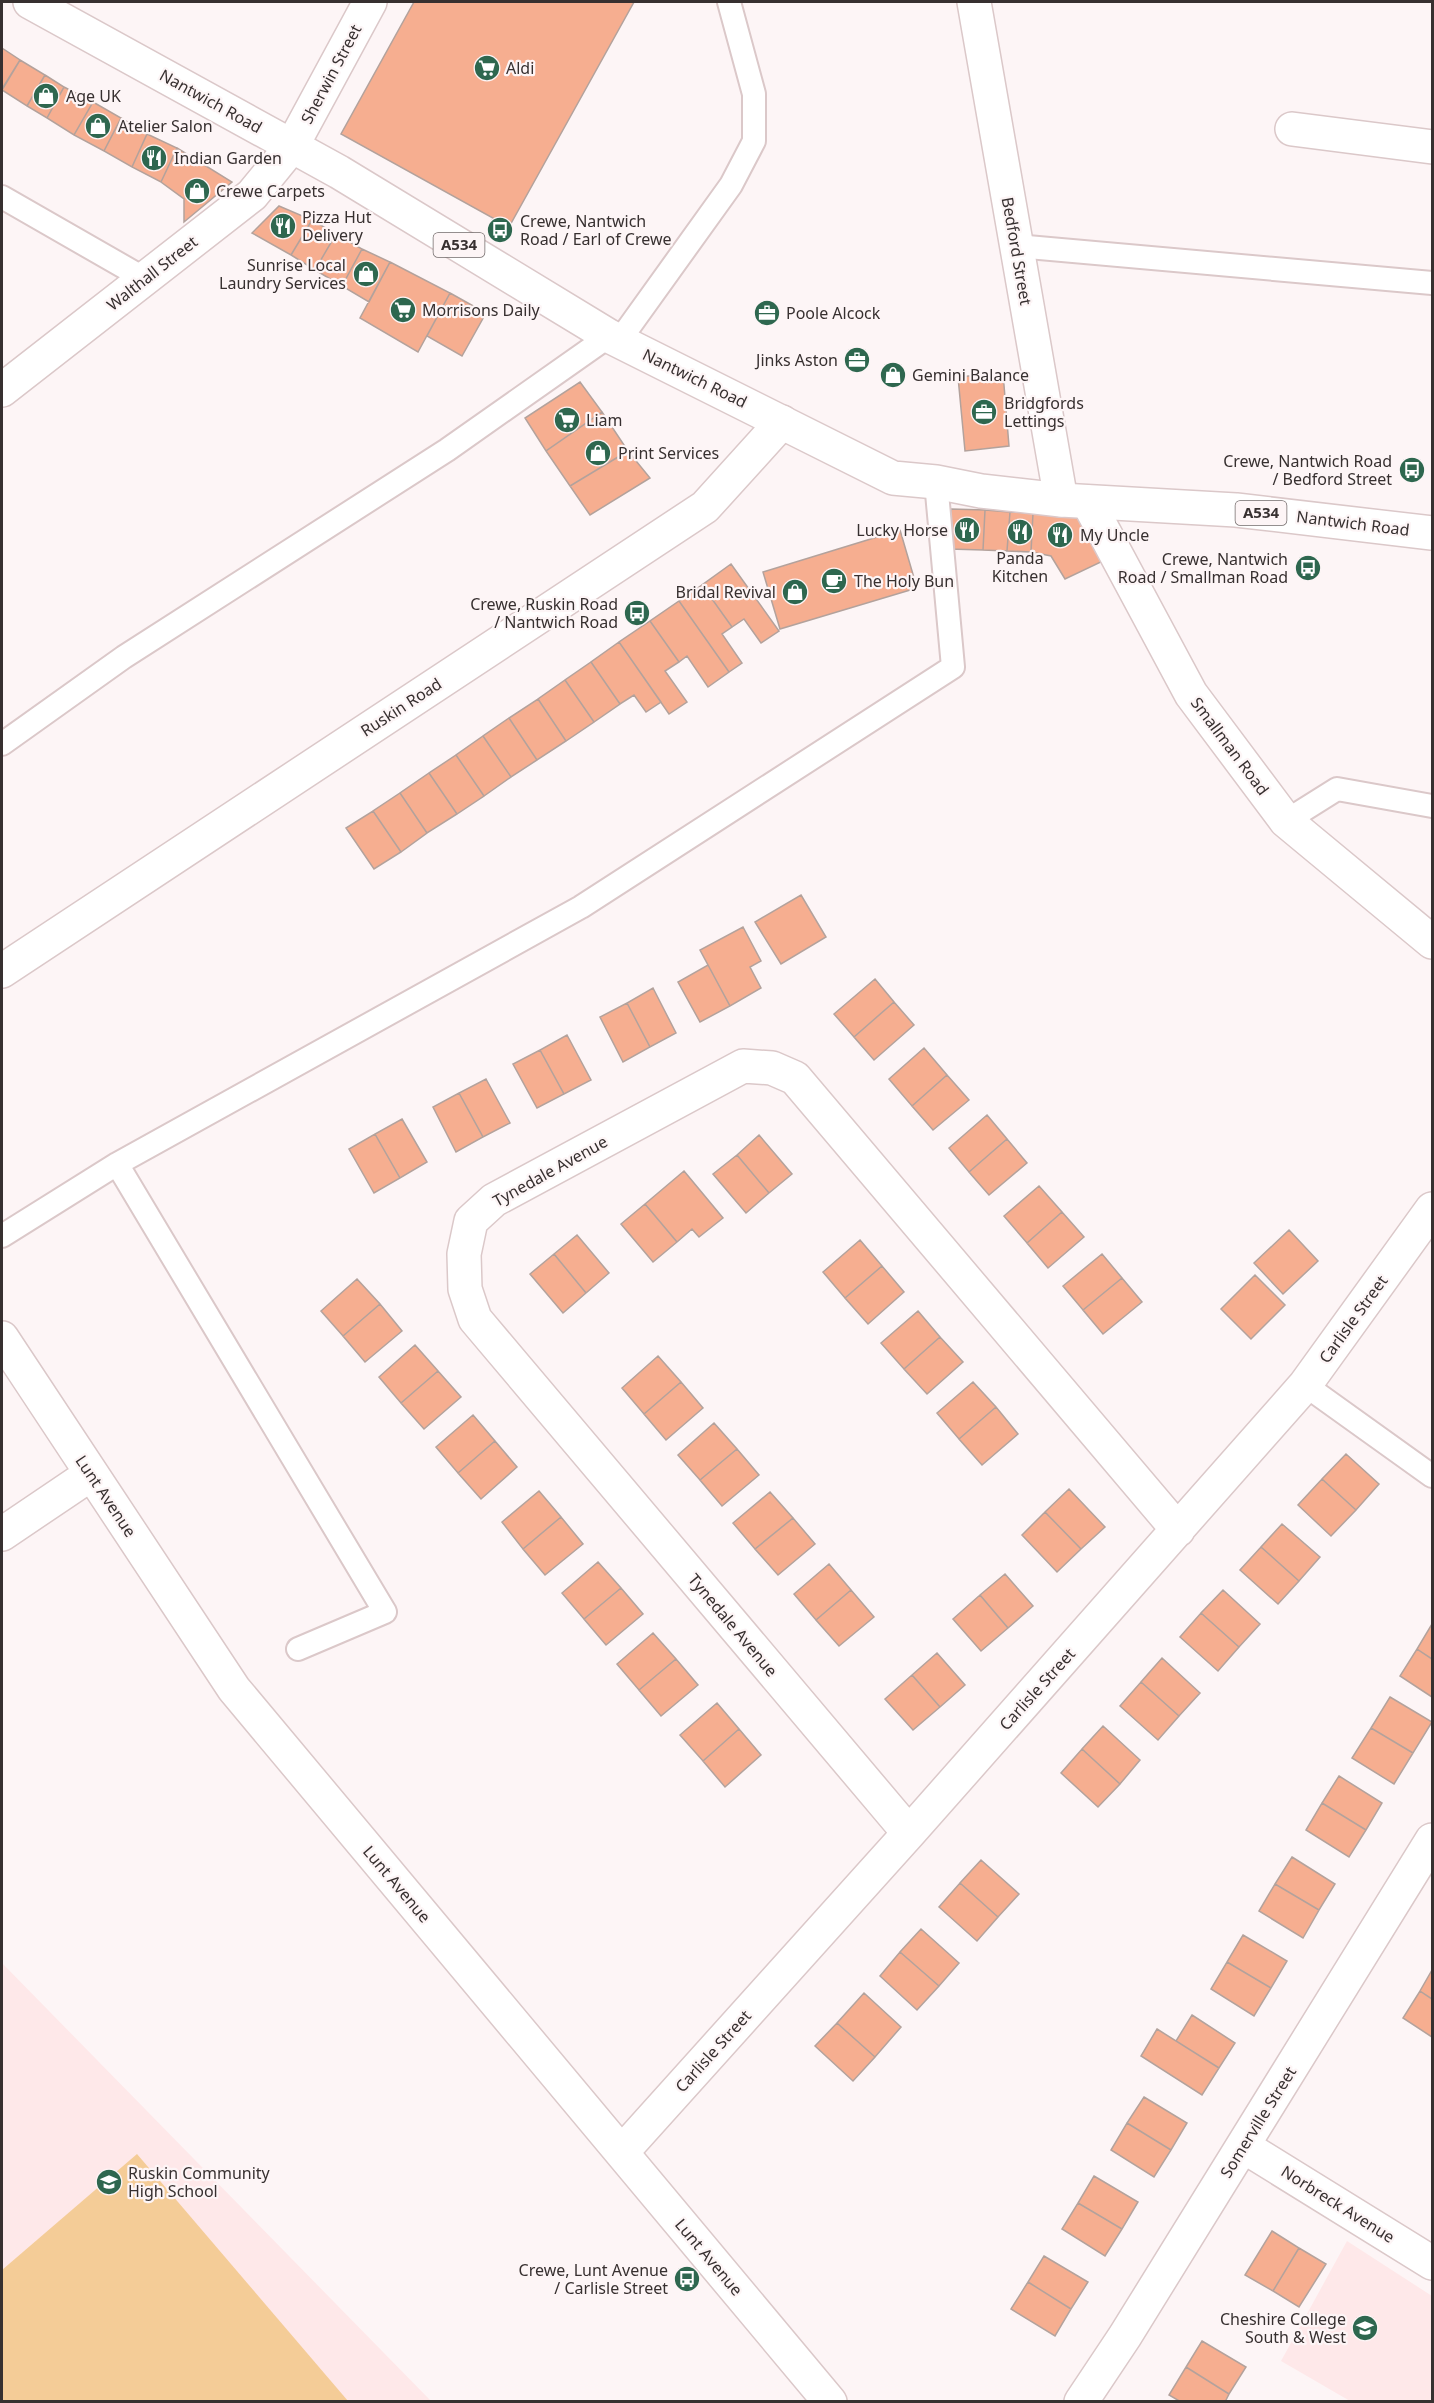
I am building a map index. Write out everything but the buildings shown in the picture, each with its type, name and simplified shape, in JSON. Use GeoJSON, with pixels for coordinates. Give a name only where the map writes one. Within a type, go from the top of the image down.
{"type":"FeatureCollection","features":[{"type":"Feature","properties":{"kind":"street","name":"Nantwich Road"},"geometry":{"type":"LineString","coordinates":[[30,2],[292,146],[614,338],[893,478],[936,482],[981,491],[1075,501],[1236,510],[1432,532]]}},
{"type":"Feature","properties":{"kind":"street","name":"Sherwin Street"},"geometry":{"type":"LineString","coordinates":[[292,146],[370,2]]}},
{"type":"Feature","properties":{"kind":"street","name":"Bedford Street"},"geometry":{"type":"LineString","coordinates":[[974,2],[1016,246],[1075,501]]}},
{"type":"Feature","properties":{"kind":"street"},"geometry":{"type":"LineString","coordinates":[[1292,129],[1432,147]]}},
{"type":"Feature","properties":{"kind":"street","name":"Walthall Street"},"geometry":{"type":"LineString","coordinates":[[2,390],[252,195],[292,146]]}},
{"type":"Feature","properties":{"kind":"street","name":"Ruskin Road"},"geometry":{"type":"LineString","coordinates":[[2,971],[705,507],[783,422]]}},
{"type":"Feature","properties":{"kind":"street","name":"Smallman Road"},"geometry":{"type":"LineString","coordinates":[[1075,501],[1191,694],[1286,821],[1432,942]]}},
{"type":"Feature","properties":{"kind":"street","name":"Tynedale Avenue"},"geometry":{"type":"LineString","coordinates":[[909,1833],[475,1319],[465,1289],[464,1277],[464,1254],[471,1221],[494,1200],[743,1066],[772,1068],[795,1078],[1178,1530]]}},
{"type":"Feature","properties":{"kind":"street","name":"Carlisle Street"},"geometry":{"type":"LineString","coordinates":[[622,2152],[909,1833],[1305,1385],[1432,1209]]}},
{"type":"Feature","properties":{"kind":"street","name":"Lunt Avenue"},"geometry":{"type":"LineString","coordinates":[[2,1338],[234,1689],[830,2402]]}},
{"type":"Feature","properties":{"kind":"street"},"geometry":{"type":"LineString","coordinates":[[2,1534],[91,1474]]}},
{"type":"Feature","properties":{"kind":"street","name":"Somerville Street"},"geometry":{"type":"LineString","coordinates":[[1081,2402],[1125,2336],[1432,1840]]}},
{"type":"Feature","properties":{"kind":"street","name":"Norbreck Avenue"},"geometry":{"type":"LineString","coordinates":[[1243,2146],[1432,2263]]}},
{"type":"Feature","properties":{"kind":"lane"},"geometry":{"type":"LineString","coordinates":[[2,744],[124,657],[447,450],[614,338],[726,193],[754,141],[754,94],[729,2]]}},
{"type":"Feature","properties":{"kind":"lane"},"geometry":{"type":"LineString","coordinates":[[2,197],[145,279]]}},
{"type":"Feature","properties":{"kind":"lane"},"geometry":{"type":"LineString","coordinates":[[1016,246],[1432,283]]}},
{"type":"Feature","properties":{"kind":"lane"},"geometry":{"type":"LineString","coordinates":[[2,1236],[117,1164],[581,907],[953,667],[936,482]]}},
{"type":"Feature","properties":{"kind":"lane"},"geometry":{"type":"LineString","coordinates":[[1286,821],[1337,789],[1432,806]]}},
{"type":"Feature","properties":{"kind":"lane"},"geometry":{"type":"LineString","coordinates":[[117,1164],[386,1612],[298,1650]]}},
{"type":"Feature","properties":{"kind":"lane"},"geometry":{"type":"LineString","coordinates":[[1305,1385],[1432,1476]]}},
{"type":"Feature","properties":{"kind":"shaded area","name":"Ruskin Community High School"},"geometry":{"type":"Polygon","coordinates":[[[2,1963],[431,2401],[2,2401],[2,1963]]]}},
{"type":"Feature","properties":{"kind":"shaded area"},"geometry":{"type":"Polygon","coordinates":[[[137,2154],[348,2401],[2,2401],[2,2270],[137,2154]]]}},
{"type":"Feature","properties":{"kind":"shaded area","name":"Cheshire College South & West"},"geometry":{"type":"Polygon","coordinates":[[[1347,2241],[1432,2296],[1432,2401],[1350,2401],[1281,2361],[1347,2241]]]}},
{"type":"Feature","properties":{"kind":"place","name":"Aldi"},"geometry":{"type":"Point","coordinates":[487,68]}},
{"type":"Feature","properties":{"kind":"place","name":"Age UK"},"geometry":{"type":"Point","coordinates":[46,96]}},
{"type":"Feature","properties":{"kind":"place","name":"Atelier Salon"},"geometry":{"type":"Point","coordinates":[98,126]}},
{"type":"Feature","properties":{"kind":"place","name":"Indian Garden"},"geometry":{"type":"Point","coordinates":[154,158]}},
{"type":"Feature","properties":{"kind":"place","name":"Crewe Carpets"},"geometry":{"type":"Point","coordinates":[197,191]}},
{"type":"Feature","properties":{"kind":"place","name":"Pizza Hut Delivery"},"geometry":{"type":"Point","coordinates":[283,226]}},
{"type":"Feature","properties":{"kind":"place","name":"Crewe, Nantwich Road / Earl of Crewe"},"geometry":{"type":"Point","coordinates":[500,230]}},
{"type":"Feature","properties":{"kind":"place","name":"Sunrise Local Laundry Services"},"geometry":{"type":"Point","coordinates":[366,274]}},
{"type":"Feature","properties":{"kind":"place","name":"Morrisons Daily"},"geometry":{"type":"Point","coordinates":[403,310]}},
{"type":"Feature","properties":{"kind":"place","name":"Poole Alcock"},"geometry":{"type":"Point","coordinates":[767,313]}},
{"type":"Feature","properties":{"kind":"place","name":"Jinks Aston"},"geometry":{"type":"Point","coordinates":[857,360]}},
{"type":"Feature","properties":{"kind":"place","name":"Gemini Balance"},"geometry":{"type":"Point","coordinates":[893,375]}},
{"type":"Feature","properties":{"kind":"place","name":"Bridgfords Lettings"},"geometry":{"type":"Point","coordinates":[984,412]}},
{"type":"Feature","properties":{"kind":"place","name":"Liam"},"geometry":{"type":"Point","coordinates":[567,420]}},
{"type":"Feature","properties":{"kind":"place","name":"Print Services"},"geometry":{"type":"Point","coordinates":[598,453]}},
{"type":"Feature","properties":{"kind":"place","name":"Crewe, Nantwich Road / Bedford Street"},"geometry":{"type":"Point","coordinates":[1412,470]}},
{"type":"Feature","properties":{"kind":"place","name":"Lucky Horse"},"geometry":{"type":"Point","coordinates":[967,530]}},
{"type":"Feature","properties":{"kind":"place","name":"Panda Kitchen"},"geometry":{"type":"Point","coordinates":[1020,532]}},
{"type":"Feature","properties":{"kind":"place","name":"My Uncle"},"geometry":{"type":"Point","coordinates":[1060,535]}},
{"type":"Feature","properties":{"kind":"place","name":"Crewe, Nantwich Road / Smallman Road"},"geometry":{"type":"Point","coordinates":[1308,568]}},
{"type":"Feature","properties":{"kind":"place","name":"The Holy Bun"},"geometry":{"type":"Point","coordinates":[834,581]}},
{"type":"Feature","properties":{"kind":"place","name":"Bridal Revival"},"geometry":{"type":"Point","coordinates":[795,592]}},
{"type":"Feature","properties":{"kind":"place","name":"Crewe, Ruskin Road / Nantwich Road"},"geometry":{"type":"Point","coordinates":[637,613]}},
{"type":"Feature","properties":{"kind":"place","name":"Ruskin Community High School"},"geometry":{"type":"Point","coordinates":[109,2182]}},
{"type":"Feature","properties":{"kind":"place","name":"Crewe, Lunt Avenue / Carlisle Street"},"geometry":{"type":"Point","coordinates":[687,2279]}},
{"type":"Feature","properties":{"kind":"place","name":"Cheshire College South & West"},"geometry":{"type":"Point","coordinates":[1365,2328]}}]}
